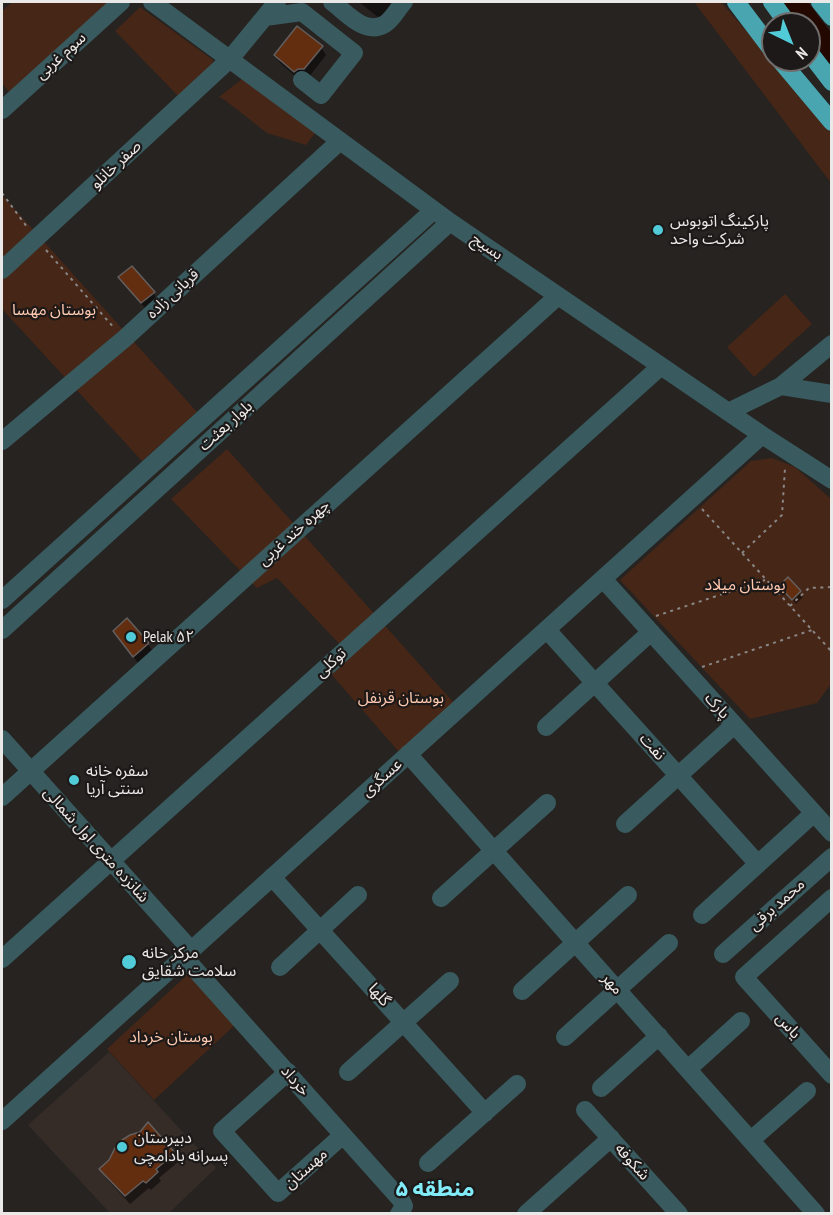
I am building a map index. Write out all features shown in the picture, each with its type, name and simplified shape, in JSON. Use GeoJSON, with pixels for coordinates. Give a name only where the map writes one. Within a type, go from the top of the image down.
{"type":"FeatureCollection","features":[{"type":"Feature","properties":{"kind":"highway"},"geometry":{"type":"LineString","coordinates":[[736,2],[761,35]]}},
{"type":"Feature","properties":{"kind":"highway"},"geometry":{"type":"LineString","coordinates":[[820,2],[831,17]]}},
{"type":"Feature","properties":{"kind":"highway"},"geometry":{"type":"LineString","coordinates":[[821,68],[831,82]]}},
{"type":"Feature","properties":{"kind":"highway"},"geometry":{"type":"LineString","coordinates":[[790,72],[831,122]]}},
{"type":"Feature","properties":{"kind":"street","name":"سوم غربی"},"geometry":{"type":"LineString","coordinates":[[2,110],[121,2]]}},
{"type":"Feature","properties":{"kind":"street","name":"بسیج"},"geometry":{"type":"LineString","coordinates":[[152,2],[450,222],[831,480]]}},
{"type":"Feature","properties":{"kind":"street","name":"صفر خانلو"},"geometry":{"type":"LineString","coordinates":[[2,270],[230,59],[277,2]]}},
{"type":"Feature","properties":{"kind":"street"},"geometry":{"type":"LineString","coordinates":[[332,2],[363,26],[374,29],[387,23],[404,2]]}},
{"type":"Feature","properties":{"kind":"street"},"geometry":{"type":"LineString","coordinates":[[727,2],[761,39]]}},
{"type":"Feature","properties":{"kind":"street"},"geometry":{"type":"LineString","coordinates":[[265,17],[302,12],[354,53],[321,95],[302,80]]}},
{"type":"Feature","properties":{"kind":"street","name":"قربانی زاده"},"geometry":{"type":"LineString","coordinates":[[2,441],[124,339],[340,141]]}},
{"type":"Feature","properties":{"kind":"street","name":"بلوار بعثت"},"geometry":{"type":"LineString","coordinates":[[2,600],[434,210]]}},
{"type":"Feature","properties":{"kind":"street","name":"بلوار بعثت"},"geometry":{"type":"LineString","coordinates":[[2,630],[450,222]]}},
{"type":"Feature","properties":{"kind":"street","name":"چهره خند غربی"},"geometry":{"type":"LineString","coordinates":[[2,797],[558,296]]}},
{"type":"Feature","properties":{"kind":"street"},"geometry":{"type":"LineString","coordinates":[[728,412],[781,386],[831,344]]}},
{"type":"Feature","properties":{"kind":"street","name":"توکلی"},"geometry":{"type":"LineString","coordinates":[[2,959],[660,366]]}},
{"type":"Feature","properties":{"kind":"street"},"geometry":{"type":"LineString","coordinates":[[781,386],[831,394]]}},
{"type":"Feature","properties":{"kind":"street","name":"عسگری"},"geometry":{"type":"LineString","coordinates":[[2,1121],[762,435]]}},
{"type":"Feature","properties":{"kind":"street","name":"پارک"},"geometry":{"type":"LineString","coordinates":[[603,579],[831,833]]}},
{"type":"Feature","properties":{"kind":"street","name":"نفت"},"geometry":{"type":"LineString","coordinates":[[547,630],[758,864]]}},
{"type":"Feature","properties":{"kind":"street"},"geometry":{"type":"LineString","coordinates":[[546,727],[651,632]]}},
{"type":"Feature","properties":{"kind":"street"},"geometry":{"type":"LineString","coordinates":[[625,824],[734,724]]}},
{"type":"Feature","properties":{"kind":"street","name":"شانزده متری اول شمالی"},"geometry":{"type":"LineString","coordinates":[[2,739],[111,861],[187,953]]}},
{"type":"Feature","properties":{"kind":"street","name":"مهر"},"geometry":{"type":"LineString","coordinates":[[408,754],[816,1214]]}},
{"type":"Feature","properties":{"kind":"street"},"geometry":{"type":"LineString","coordinates":[[441,898],[547,803]]}},
{"type":"Feature","properties":{"kind":"street"},"geometry":{"type":"LineString","coordinates":[[702,915],[814,813]]}},
{"type":"Feature","properties":{"kind":"street","name":"محمد برقی"},"geometry":{"type":"LineString","coordinates":[[723,954],[831,857]]}},
{"type":"Feature","properties":{"kind":"street","name":"گلها"},"geometry":{"type":"LineString","coordinates":[[272,877],[485,1113]]}},
{"type":"Feature","properties":{"kind":"street"},"geometry":{"type":"LineString","coordinates":[[280,967],[358,895]]}},
{"type":"Feature","properties":{"kind":"street"},"geometry":{"type":"LineString","coordinates":[[522,991],[628,895]]}},
{"type":"Feature","properties":{"kind":"street","name":"محمد برقی"},"geometry":{"type":"LineString","coordinates":[[744,977],[831,898]]}},
{"type":"Feature","properties":{"kind":"street"},"geometry":{"type":"LineString","coordinates":[[565,1037],[669,944]]}},
{"type":"Feature","properties":{"kind":"street","name":"خرداد"},"geometry":{"type":"LineString","coordinates":[[187,953],[401,1200],[401,1210]]}},
{"type":"Feature","properties":{"kind":"street","name":"یاس"},"geometry":{"type":"LineString","coordinates":[[744,977],[829,1068]]}},
{"type":"Feature","properties":{"kind":"street"},"geometry":{"type":"LineString","coordinates":[[348,1072],[450,981]]}},
{"type":"Feature","properties":{"kind":"street"},"geometry":{"type":"LineString","coordinates":[[688,1069],[741,1021]]}},
{"type":"Feature","properties":{"kind":"street"},"geometry":{"type":"LineString","coordinates":[[601,1088],[659,1036]]}},
{"type":"Feature","properties":{"kind":"street","name":"مهستان"},"geometry":{"type":"LineString","coordinates":[[288,1072],[222,1131],[278,1194],[343,1135]]}},
{"type":"Feature","properties":{"kind":"street"},"geometry":{"type":"LineString","coordinates":[[428,1163],[517,1084]]}},
{"type":"Feature","properties":{"kind":"street"},"geometry":{"type":"LineString","coordinates":[[751,1140],[807,1091]]}},
{"type":"Feature","properties":{"kind":"street","name":"شکوفه"},"geometry":{"type":"LineString","coordinates":[[585,1110],[676,1213]]}},
{"type":"Feature","properties":{"kind":"street"},"geometry":{"type":"LineString","coordinates":[[526,1214],[611,1138]]}},
{"type":"Feature","properties":{"kind":"path"},"geometry":{"type":"LineString","coordinates":[[2,193],[36,239],[124,339]]}},
{"type":"Feature","properties":{"kind":"path"},"geometry":{"type":"LineString","coordinates":[[742,553],[782,515],[785,463]]}},
{"type":"Feature","properties":{"kind":"path"},"geometry":{"type":"LineString","coordinates":[[692,499],[831,652]]}},
{"type":"Feature","properties":{"kind":"path"},"geometry":{"type":"LineString","coordinates":[[636,615],[655,617],[766,580]]}},
{"type":"Feature","properties":{"kind":"path"},"geometry":{"type":"LineString","coordinates":[[790,606],[809,588],[831,587]]}},
{"type":"Feature","properties":{"kind":"path"},"geometry":{"type":"LineString","coordinates":[[702,668],[812,630]]}},
{"type":"Feature","properties":{"kind":"shaded area","name":"دبیرستان پسرانه بادامچی"},"geometry":{"type":"Polygon","coordinates":[[[109,1052],[216,1168],[169,1213],[110,1213],[28,1125],[109,1052]]]}},
{"type":"Feature","properties":{"kind":"green space"},"geometry":{"type":"Polygon","coordinates":[[[12,2],[112,2],[9,92],[2,83],[2,11],[12,2]]]}},
{"type":"Feature","properties":{"kind":"green space"},"geometry":{"type":"Polygon","coordinates":[[[694,2],[721,2],[761,48],[761,72],[782,72],[831,128],[831,183],[694,2]]]}},
{"type":"Feature","properties":{"kind":"green space"},"geometry":{"type":"Polygon","coordinates":[[[140,7],[213,60],[211,71],[179,97],[115,31],[140,7]]]}},
{"type":"Feature","properties":{"kind":"green space"},"geometry":{"type":"Polygon","coordinates":[[[242,79],[315,133],[306,145],[267,133],[219,97],[242,79]]]}},
{"type":"Feature","properties":{"kind":"green space","name":"بوستان مهسا"},"geometry":{"type":"Polygon","coordinates":[[[2,195],[197,412],[142,461],[2,309],[2,195]]]}},
{"type":"Feature","properties":{"kind":"green space"},"geometry":{"type":"Polygon","coordinates":[[[785,294],[812,324],[754,377],[727,347],[785,294]]]}},
{"type":"Feature","properties":{"kind":"green space","name":"بوستان قرنفل"},"geometry":{"type":"Polygon","coordinates":[[[227,449],[454,703],[399,752],[331,674],[350,655],[277,578],[257,588],[171,499],[227,449]]]}},
{"type":"Feature","properties":{"kind":"green space","name":"بوستان میلاد"},"geometry":{"type":"Polygon","coordinates":[[[772,458],[795,467],[831,499],[831,684],[817,703],[750,719],[620,580],[751,461],[772,458]]]}},
{"type":"Feature","properties":{"kind":"green space","name":"بوستان خرداد"},"geometry":{"type":"Polygon","coordinates":[[[188,974],[236,1024],[154,1100],[107,1049],[188,974]]]}},
{"type":"Feature","properties":{"kind":"building"},"geometry":{"type":"Polygon","coordinates":[[[297,26],[323,46],[304,69],[294,72],[274,55],[297,26]]]}},
{"type":"Feature","properties":{"kind":"building"},"geometry":{"type":"Polygon","coordinates":[[[132,266],[155,292],[141,303],[118,277],[132,266]]]}},
{"type":"Feature","properties":{"kind":"building"},"geometry":{"type":"Polygon","coordinates":[[[788,577],[801,591],[792,600],[779,586],[788,577]]]}},
{"type":"Feature","properties":{"kind":"building","name":"Pelak ۵۲"},"geometry":{"type":"Polygon","coordinates":[[[127,618],[149,643],[133,657],[113,631],[127,618]]]}},
{"type":"Feature","properties":{"kind":"building"},"geometry":{"type":"Polygon","coordinates":[[[148,1122],[175,1153],[156,1169],[158,1172],[146,1183],[143,1181],[125,1196],[99,1169],[109,1160],[122,1140],[140,1132],[148,1122]]]}},
{"type":"Feature","properties":{"kind":"waterway"},"geometry":{"type":"LineString","coordinates":[[794,2],[832,52]]}},
{"type":"Feature","properties":{"kind":"place","name":"پارکینگ اتوبوس شرکت واحد"},"geometry":{"type":"Point","coordinates":[658,230]}},
{"type":"Feature","properties":{"kind":"place","name":"Pelak ۵۲"},"geometry":{"type":"Point","coordinates":[131,637]}},
{"type":"Feature","properties":{"kind":"place","name":"سفره خانه سنتی آریا"},"geometry":{"type":"Point","coordinates":[74,780]}},
{"type":"Feature","properties":{"kind":"place","name":"مرکز خانه سلامت شقایق"},"geometry":{"type":"Point","coordinates":[129,962]}},
{"type":"Feature","properties":{"kind":"place","name":"دبیرستان پسرانه بادامچی"},"geometry":{"type":"Point","coordinates":[122,1147]}},
{"type":"Feature","properties":{"kind":"district","name":"منطقه ۵"},"geometry":{"type":"Point","coordinates":[435,1190]}}]}
